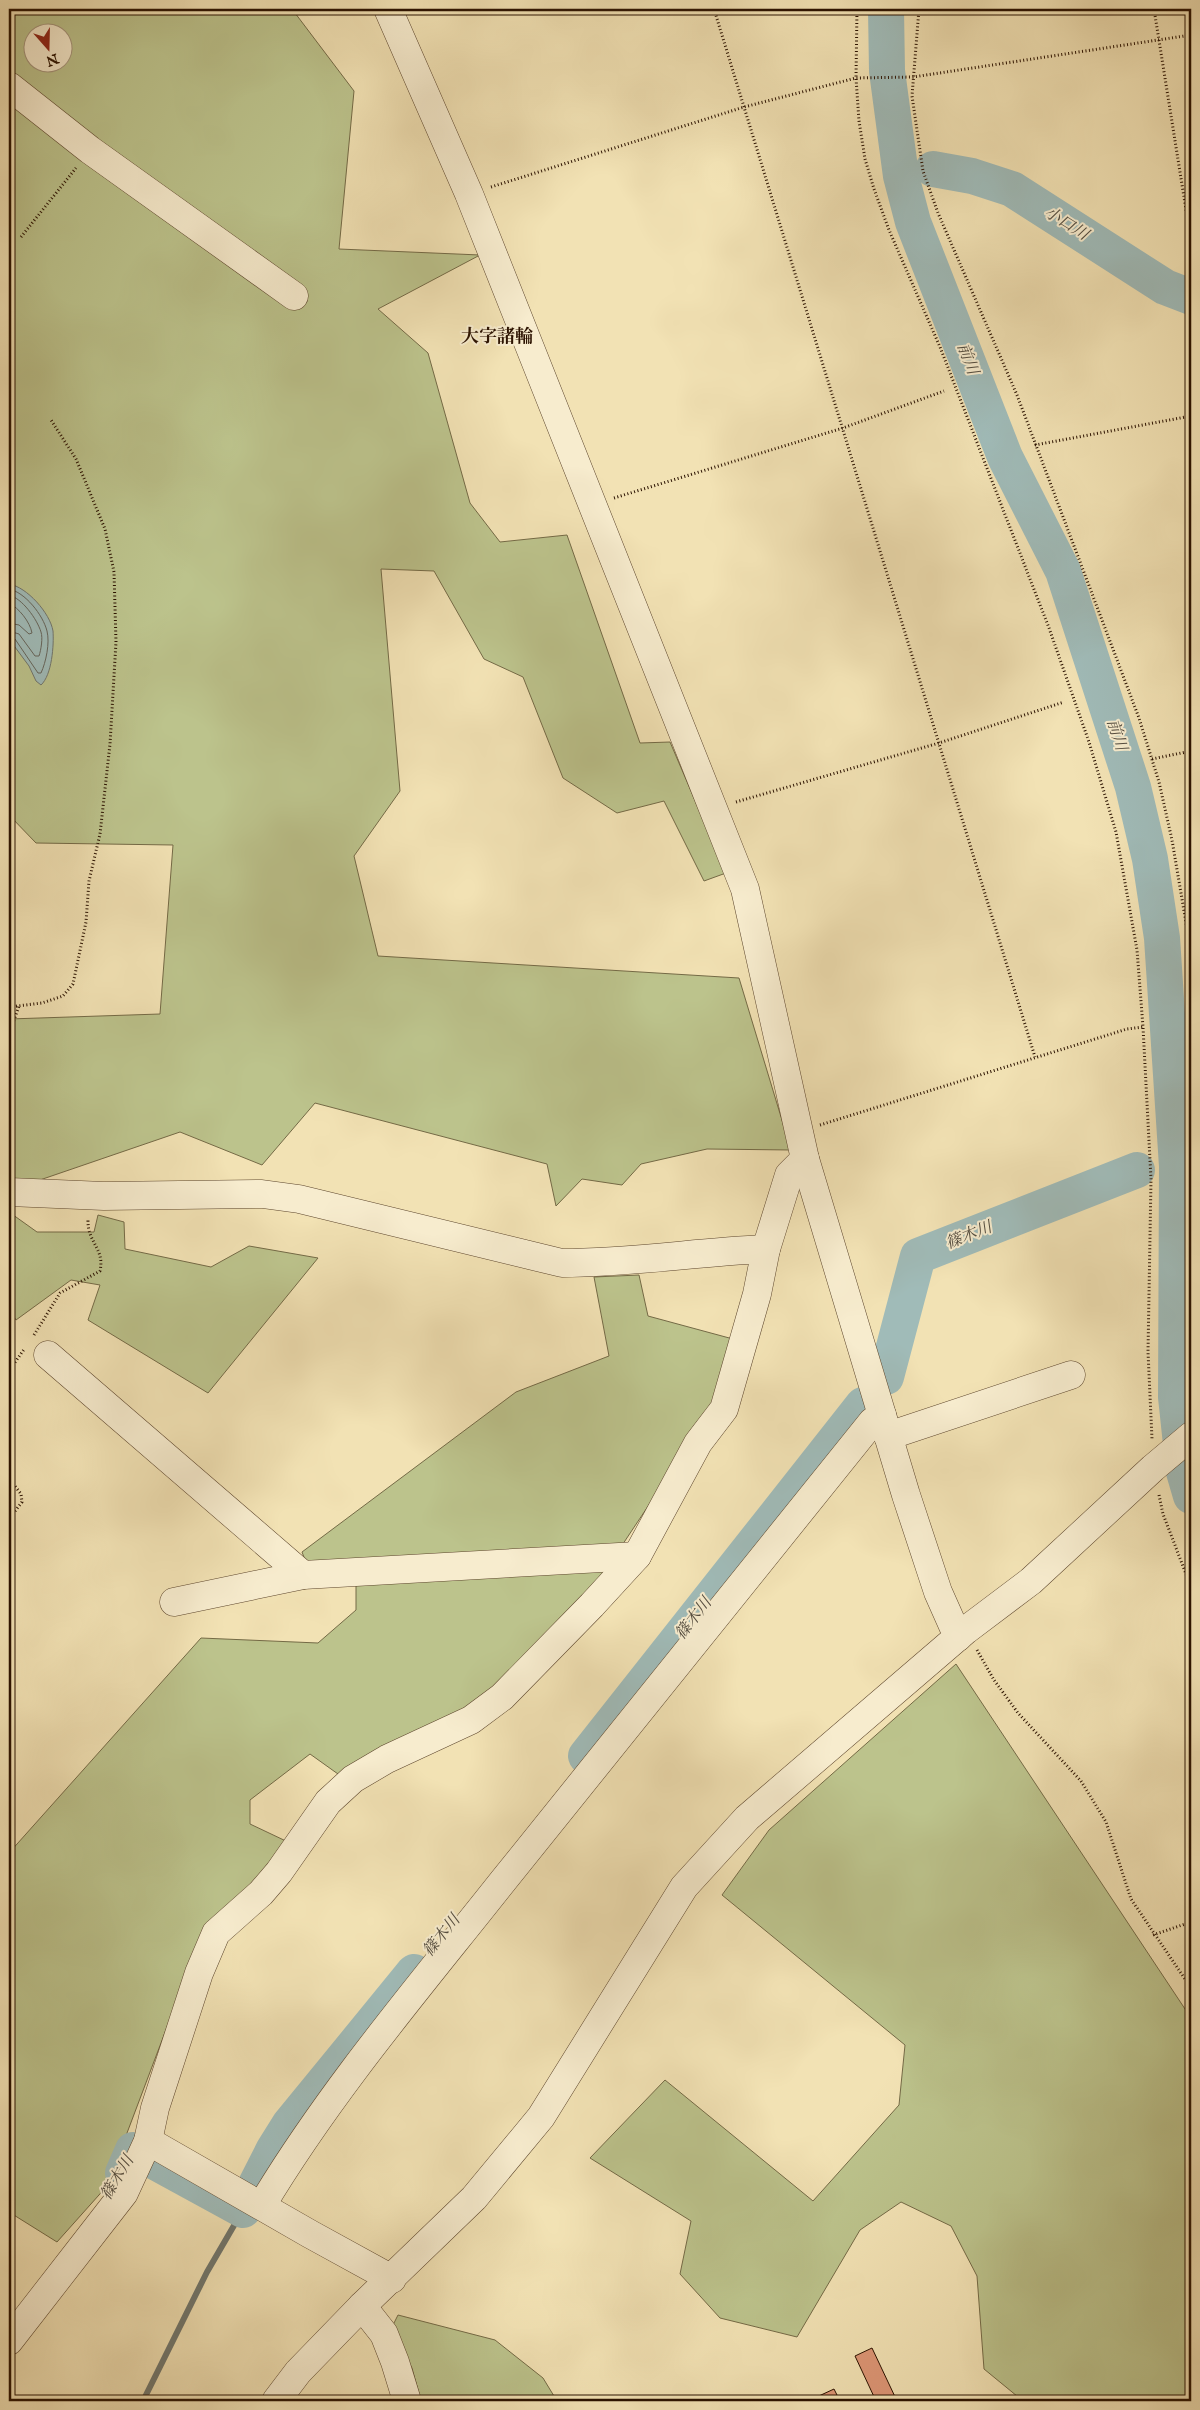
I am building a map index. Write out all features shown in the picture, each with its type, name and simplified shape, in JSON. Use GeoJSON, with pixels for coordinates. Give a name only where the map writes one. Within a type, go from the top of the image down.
{"type":"FeatureCollection","features":[{"type":"Feature","properties":{"kind":"street"},"geometry":{"type":"LineString","coordinates":[[388,9],[469,194],[745,889],[805,1159],[885,1425],[938,1592],[962,1633]]}},
{"type":"Feature","properties":{"kind":"street"},"geometry":{"type":"LineString","coordinates":[[9,86],[90,150],[294,296]]}},
{"type":"Feature","properties":{"kind":"street"},"geometry":{"type":"LineString","coordinates":[[9,2342],[124,2193],[148,2141],[155,2108],[193,1991],[216,1933],[261,1893],[279,1872],[328,1802],[353,1778],[387,1759],[472,1720],[502,1698],[637,1556],[698,1443],[724,1408],[757,1294],[766,1249],[789,1175],[805,1159]]}},
{"type":"Feature","properties":{"kind":"street"},"geometry":{"type":"LineString","coordinates":[[9,1192],[90,1196],[262,1194],[299,1199],[562,1263],[597,1263],[704,1252],[766,1249]]}},
{"type":"Feature","properties":{"kind":"street"},"geometry":{"type":"LineString","coordinates":[[48,1355],[303,1575]]}},
{"type":"Feature","properties":{"kind":"street"},"geometry":{"type":"LineString","coordinates":[[262,2205],[299,2145],[465,1929],[872,1422],[885,1425],[1071,1375]]}},
{"type":"Feature","properties":{"kind":"street"},"geometry":{"type":"LineString","coordinates":[[276,2401],[298,2372],[362,2306],[474,2198],[541,2117],[684,1887],[747,1818],[962,1633],[1031,1581],[1186,1439]]}},
{"type":"Feature","properties":{"kind":"street"},"geometry":{"type":"LineString","coordinates":[[174,1602],[303,1575],[637,1556]]}},
{"type":"Feature","properties":{"kind":"street"},"geometry":{"type":"LineString","coordinates":[[148,2141],[392,2279]]}},
{"type":"Feature","properties":{"kind":"street"},"geometry":{"type":"LineString","coordinates":[[362,2306],[384,2334],[396,2362],[407,2401]]}},
{"type":"Feature","properties":{"kind":"path"},"geometry":{"type":"LineString","coordinates":[[714,9],[1035,1057]]}},
{"type":"Feature","properties":{"kind":"path"},"geometry":{"type":"LineString","coordinates":[[858,9],[856,78],[862,140],[874,189],[892,239],[940,347],[1049,628],[1089,742],[1116,832],[1137,950],[1143,1027],[1151,1179],[1148,1352],[1153,1468],[1163,1514],[1191,1587]]}},
{"type":"Feature","properties":{"kind":"path"},"geometry":{"type":"LineString","coordinates":[[919,9],[912,96],[923,170],[938,213],[1017,395],[1097,604],[1152,759],[1172,840],[1191,952]]}},
{"type":"Feature","properties":{"kind":"path"},"geometry":{"type":"LineString","coordinates":[[1154,9],[1189,207],[1191,240]]}},
{"type":"Feature","properties":{"kind":"path"},"geometry":{"type":"LineString","coordinates":[[469,194],[744,108],[856,78],[905,78],[1191,35]]}},
{"type":"Feature","properties":{"kind":"path"},"geometry":{"type":"LineString","coordinates":[[21,237],[90,150]]}},
{"type":"Feature","properties":{"kind":"path"},"geometry":{"type":"LineString","coordinates":[[593,505],[843,428],[944,391]]}},
{"type":"Feature","properties":{"kind":"path"},"geometry":{"type":"LineString","coordinates":[[1036,445],[1191,416]]}},
{"type":"Feature","properties":{"kind":"path"},"geometry":{"type":"LineString","coordinates":[[9,1007],[42,1004],[63,996],[73,984],[80,956],[89,880],[100,834],[110,744],[116,642],[114,572],[105,529],[76,459],[51,420]]}},
{"type":"Feature","properties":{"kind":"path"},"geometry":{"type":"LineString","coordinates":[[714,809],[939,743],[1064,702]]}},
{"type":"Feature","properties":{"kind":"path"},"geometry":{"type":"LineString","coordinates":[[1152,759],[1191,751]]}},
{"type":"Feature","properties":{"kind":"path"},"geometry":{"type":"LineString","coordinates":[[9,1034],[19,1006]]}},
{"type":"Feature","properties":{"kind":"path"},"geometry":{"type":"LineString","coordinates":[[800,1131],[1127,1028],[1143,1027]]}},
{"type":"Feature","properties":{"kind":"path"},"geometry":{"type":"LineString","coordinates":[[9,1371],[60,1294],[100,1271],[102,1261],[99,1251],[88,1231],[90,1196]]}},
{"type":"Feature","properties":{"kind":"path"},"geometry":{"type":"LineString","coordinates":[[9,1478],[21,1494],[22,1502],[9,1519]]}},
{"type":"Feature","properties":{"kind":"path"},"geometry":{"type":"LineString","coordinates":[[962,1633],[1018,1713],[1081,1780],[1106,1822],[1131,1899],[1153,1935],[1191,1988]]}},
{"type":"Feature","properties":{"kind":"path"},"geometry":{"type":"LineString","coordinates":[[1153,1935],[1191,1922]]}},
{"type":"Feature","properties":{"kind":"green space"},"geometry":{"type":"Polygon","coordinates":[[[9,9],[292,9],[354,91],[339,249],[480,255],[378,309],[428,353],[470,503],[500,542],[567,535],[640,743],[670,742],[726,873],[704,881],[664,801],[617,813],[563,778],[523,677],[484,659],[434,571],[381,569],[400,791],[354,856],[378,956],[739,978],[791,1150],[707,1149],[641,1164],[622,1185],[582,1179],[556,1206],[547,1164],[315,1103],[262,1165],[180,1132],[34,1182],[9,1186],[9,1019],[160,1014],[173,845],[36,843],[9,815],[9,9]]]}},
{"type":"Feature","properties":{"kind":"green space"},"geometry":{"type":"Polygon","coordinates":[[[9,1212],[37,1232],[94,1232],[98,1215],[124,1222],[125,1249],[211,1267],[249,1246],[318,1258],[208,1393],[88,1320],[100,1285],[71,1280],[16,1320],[9,1308],[9,1212]]]}},
{"type":"Feature","properties":{"kind":"green space"},"geometry":{"type":"Polygon","coordinates":[[[639,1275],[648,1316],[733,1339],[716,1404],[587,1598],[484,1701],[338,1774],[310,1754],[250,1800],[250,1824],[288,1842],[254,1889],[201,1937],[107,2186],[57,2242],[9,2212],[9,1853],[201,1638],[318,1643],[356,1610],[356,1568],[309,1570],[302,1552],[516,1392],[609,1356],[594,1277],[639,1275]]]}},
{"type":"Feature","properties":{"kind":"green space"},"geometry":{"type":"Polygon","coordinates":[[[956,1664],[1191,2018],[1191,2401],[1023,2401],[984,2369],[977,2276],[951,2226],[901,2202],[860,2230],[797,2337],[720,2318],[680,2274],[691,2221],[590,2158],[665,2080],[813,2201],[899,2105],[905,2045],[722,1895],[769,1830],[956,1664]]]}},
{"type":"Feature","properties":{"kind":"green space"},"geometry":{"type":"Polygon","coordinates":[[[398,2315],[495,2340],[543,2378],[557,2401],[421,2401],[412,2368],[391,2329],[398,2315]]]}},
{"type":"Feature","properties":{"kind":"water"},"geometry":{"type":"Polygon","coordinates":[[[9,584],[30,595],[43,609],[51,624],[53,631],[52,660],[48,674],[41,685],[36,681],[29,666],[9,639],[9,584]]]}},
{"type":"Feature","properties":{"kind":"building"},"geometry":{"type":"Polygon","coordinates":[[[872,2348],[897,2401],[876,2401],[855,2356],[872,2348]]]}},
{"type":"Feature","properties":{"kind":"building"},"geometry":{"type":"Polygon","coordinates":[[[834,2389],[840,2401],[808,2401],[834,2389]]]}},
{"type":"Feature","properties":{"kind":"waterway","name":"前川"},"geometry":{"type":"LineString","coordinates":[[886,9],[887,71],[901,176],[913,222],[1005,457],[1063,571],[1133,787],[1150,859],[1162,938],[1177,1166],[1176,1397],[1184,1472],[1191,1496]]}},
{"type":"Feature","properties":{"kind":"waterway","name":"小口川"},"geometry":{"type":"LineString","coordinates":[[933,169],[972,176],[1012,189],[1165,287],[1191,297]]}},
{"type":"Feature","properties":{"kind":"waterway","name":"篠木川"},"geometry":{"type":"LineString","coordinates":[[886,1377],[918,1256],[1137,1170]]}},
{"type":"Feature","properties":{"kind":"waterway","name":"篠木川"},"geometry":{"type":"LineString","coordinates":[[586,1756],[863,1405]]}},
{"type":"Feature","properties":{"kind":"waterway","name":"篠木川"},"geometry":{"type":"LineString","coordinates":[[123,2173],[133,2150],[243,2210],[274,2149],[289,2125],[414,1972]]}},
{"type":"Feature","properties":{"kind":"waterway"},"geometry":{"type":"LineString","coordinates":[[143,2401],[207,2272],[243,2210]]}},
{"type":"Feature","properties":{"kind":"district","name":"大字諸輪"},"geometry":{"type":"Point","coordinates":[497,337]}}]}
